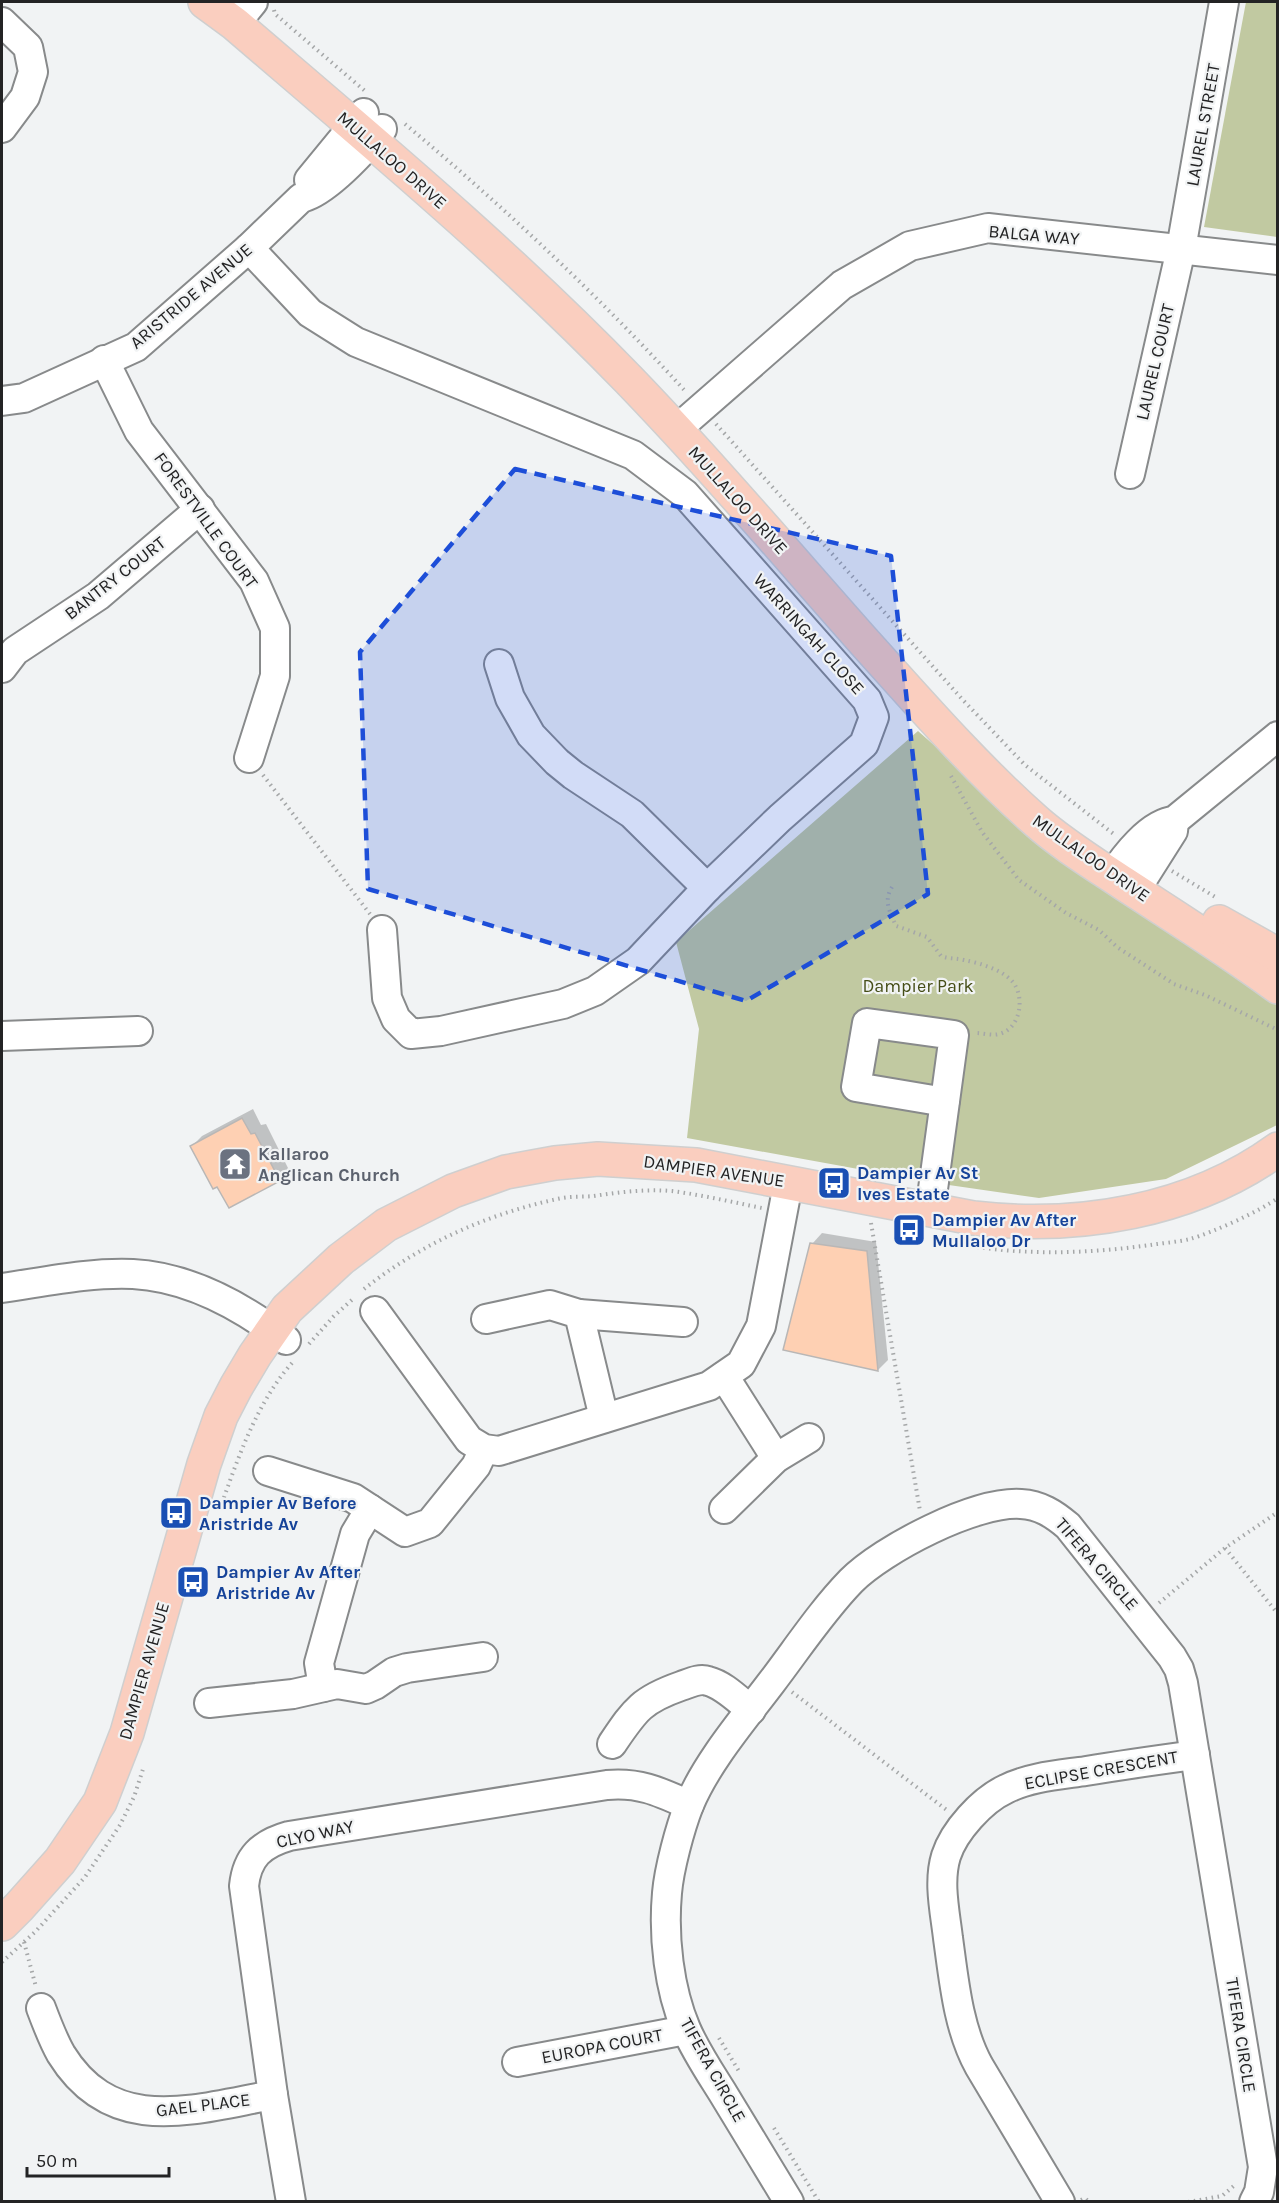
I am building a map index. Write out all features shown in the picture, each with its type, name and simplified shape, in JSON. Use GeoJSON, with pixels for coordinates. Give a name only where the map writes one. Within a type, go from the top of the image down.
{"type":"FeatureCollection","features":[{"type":"Feature","properties":{"kind":"main road","name":"MULLALOO DRIVE"},"geometry":{"type":"LineString","coordinates":[[234,6],[373,121],[502,256],[555,305],[689,419],[937,723],[1039,824],[1133,869],[1278,955]]}},
{"type":"Feature","properties":{"kind":"main road","name":"MULLALOO DRIVE"},"geometry":{"type":"LineString","coordinates":[[1133,869],[1217,944],[1278,987]]}},
{"type":"Feature","properties":{"kind":"main road","name":"DAMPIER AVENUE"},"geometry":{"type":"LineString","coordinates":[[290,1344],[287,1309],[315,1281],[386,1226],[453,1191],[506,1172],[555,1162],[598,1159],[696,1165],[933,1225],[1059,1222],[1096,1218],[1147,1207],[1194,1194],[1246,1169],[1278,1149]]}},
{"type":"Feature","properties":{"kind":"main road","name":"DAMPIER AVENUE"},"geometry":{"type":"LineString","coordinates":[[9,1937],[33,1917],[70,1876],[124,1792],[205,1515],[245,1406],[260,1379],[290,1344],[307,1316],[352,1273],[407,1233],[478,1198],[544,1181],[630,1176],[707,1184],[784,1203],[974,1234],[1029,1240],[1124,1229],[1199,1211],[1239,1196],[1278,1173]]}},
{"type":"Feature","properties":{"kind":"street","name":"LAUREL STREET"},"geometry":{"type":"LineString","coordinates":[[1181,249],[1224,2]]}},
{"type":"Feature","properties":{"kind":"street"},"geometry":{"type":"LineString","coordinates":[[2,22],[28,47],[33,72],[25,97],[2,128]]}},
{"type":"Feature","properties":{"kind":"street","name":"ARISTRIDE AVENUE"},"geometry":{"type":"LineString","coordinates":[[2,400],[24,398],[136,347],[249,248],[301,198],[312,196],[348,165],[373,121]]}},
{"type":"Feature","properties":{"kind":"street","name":"BALGA WAY"},"geometry":{"type":"LineString","coordinates":[[689,419],[842,285],[910,246],[988,228],[1278,260]]}},
{"type":"Feature","properties":{"kind":"street","name":"WARRINGAH CLOSE"},"geometry":{"type":"LineString","coordinates":[[249,248],[310,313],[356,342],[633,454],[685,494],[867,700],[874,717],[864,744],[780,818],[707,888],[638,961],[595,991],[563,1004],[441,1031],[411,1034],[396,1019],[387,998],[382,930]]}},
{"type":"Feature","properties":{"kind":"street","name":"LAUREL COURT"},"geometry":{"type":"LineString","coordinates":[[1130,474],[1181,249]]}},
{"type":"Feature","properties":{"kind":"street","name":"FORESTVILLE COURT"},"geometry":{"type":"LineString","coordinates":[[104,360],[139,431],[254,581],[274,628],[274,676],[249,758]]}},
{"type":"Feature","properties":{"kind":"street","name":"BANTRY COURT"},"geometry":{"type":"LineString","coordinates":[[2,668],[15,651],[98,596],[200,509]]}},
{"type":"Feature","properties":{"kind":"street"},"geometry":{"type":"LineString","coordinates":[[500,664],[510,698],[531,735],[573,775],[632,814],[707,888]]}},
{"type":"Feature","properties":{"kind":"street"},"geometry":{"type":"LineString","coordinates":[[1133,869],[1173,831],[1174,821],[1278,736]]}},
{"type":"Feature","properties":{"kind":"street"},"geometry":{"type":"LineString","coordinates":[[933,1225],[954,1035],[867,1023],[856,1087],[945,1102]]}},
{"type":"Feature","properties":{"kind":"street"},"geometry":{"type":"LineString","coordinates":[[2,1036],[138,1031]]}},
{"type":"Feature","properties":{"kind":"street"},"geometry":{"type":"LineString","coordinates":[[375,1311],[469,1440],[484,1449],[499,1451],[708,1386],[741,1364],[761,1326],[784,1203]]}},
{"type":"Feature","properties":{"kind":"street"},"geometry":{"type":"LineString","coordinates":[[2,1288],[94,1276],[133,1274],[152,1277],[187,1286],[235,1306],[290,1344]]}},
{"type":"Feature","properties":{"kind":"street"},"geometry":{"type":"LineString","coordinates":[[486,1319],[550,1305],[579,1314],[683,1322]]}},
{"type":"Feature","properties":{"kind":"street"},"geometry":{"type":"LineString","coordinates":[[579,1314],[604,1418]]}},
{"type":"Feature","properties":{"kind":"street"},"geometry":{"type":"LineString","coordinates":[[724,1376],[776,1458]]}},
{"type":"Feature","properties":{"kind":"street"},"geometry":{"type":"LineString","coordinates":[[724,1509],[776,1458],[809,1438]]}},
{"type":"Feature","properties":{"kind":"street"},"geometry":{"type":"LineString","coordinates":[[268,1471],[353,1498],[405,1532],[430,1523],[476,1466],[484,1449]]}},
{"type":"Feature","properties":{"kind":"street","name":"TIFERA CIRCLE"},"geometry":{"type":"LineString","coordinates":[[789,2202],[686,2030],[670,1971],[667,1902],[674,1859],[689,1805],[709,1769],[751,1710],[851,1581],[896,1547],[924,1532],[953,1520],[1005,1504],[1037,1506],[1054,1514],[1068,1526],[1142,1617],[1179,1669],[1263,2167],[1254,2202]]}},
{"type":"Feature","properties":{"kind":"street"},"geometry":{"type":"LineString","coordinates":[[323,1687],[319,1663],[355,1534],[370,1509]]}},
{"type":"Feature","properties":{"kind":"street"},"geometry":{"type":"LineString","coordinates":[[209,1703],[293,1694],[337,1684],[366,1689],[394,1671],[483,1657]]}},
{"type":"Feature","properties":{"kind":"street"},"geometry":{"type":"LineString","coordinates":[[612,1744],[633,1713],[645,1701],[696,1681],[706,1680],[717,1684],[751,1710]]}},
{"type":"Feature","properties":{"kind":"street","name":"ECLIPSE CRESCENT"},"geometry":{"type":"LineString","coordinates":[[1060,2202],[970,2051],[954,1979],[943,1897],[943,1872],[947,1855],[965,1824],[988,1800],[1005,1789],[1046,1776],[1195,1755]]}},
{"type":"Feature","properties":{"kind":"street","name":"CLYO WAY"},"geometry":{"type":"LineString","coordinates":[[291,2202],[273,2095],[244,1886],[245,1872],[260,1849],[273,1841],[289,1836],[622,1783],[650,1788],[689,1805]]}},
{"type":"Feature","properties":{"kind":"street","name":"GAEL PLACE"},"geometry":{"type":"LineString","coordinates":[[41,2008],[63,2056],[89,2086],[114,2102],[133,2109],[171,2112],[273,2095]]}},
{"type":"Feature","properties":{"kind":"street","name":"EUROPA COURT"},"geometry":{"type":"LineString","coordinates":[[517,2062],[686,2030]]}},
{"type":"Feature","properties":{"kind":"path"},"geometry":{"type":"LineString","coordinates":[[234,6],[275,14],[373,121],[567,268],[620,320],[689,419],[1025,765],[1078,807],[1133,869],[1219,899]]}},
{"type":"Feature","properties":{"kind":"path"},"geometry":{"type":"LineString","coordinates":[[249,758],[382,930]]}},
{"type":"Feature","properties":{"kind":"path"},"geometry":{"type":"LineString","coordinates":[[892,887],[887,895],[888,908],[896,926],[927,937],[941,956],[963,959],[996,970],[1011,980],[1018,990],[1020,1002],[1017,1017],[1009,1029],[998,1035],[979,1033],[954,1035]]}},
{"type":"Feature","properties":{"kind":"path"},"geometry":{"type":"LineString","coordinates":[[219,1510],[237,1459],[279,1378],[290,1344],[333,1317],[390,1269],[426,1247],[465,1228],[525,1208],[564,1198],[628,1190],[671,1191],[770,1210],[784,1203]]}},
{"type":"Feature","properties":{"kind":"path"},"geometry":{"type":"LineString","coordinates":[[933,1225],[967,1247],[1073,1252],[1135,1247],[1191,1239],[1234,1221],[1278,1198]]}},
{"type":"Feature","properties":{"kind":"path"},"geometry":{"type":"LineString","coordinates":[[860,1221],[881,1226]]}},
{"type":"Feature","properties":{"kind":"path"},"geometry":{"type":"LineString","coordinates":[[871,1223],[924,1532]]}},
{"type":"Feature","properties":{"kind":"path"},"geometry":{"type":"LineString","coordinates":[[1142,1617],[1225,1548],[1278,1512]]}},
{"type":"Feature","properties":{"kind":"path"},"geometry":{"type":"LineString","coordinates":[[1225,1548],[1278,1614]]}},
{"type":"Feature","properties":{"kind":"path"},"geometry":{"type":"LineString","coordinates":[[774,1679],[965,1824]]}},
{"type":"Feature","properties":{"kind":"path"},"geometry":{"type":"LineString","coordinates":[[9,1937],[36,1931],[85,1877],[120,1825],[134,1797],[147,1757]]}},
{"type":"Feature","properties":{"kind":"path"},"geometry":{"type":"LineString","coordinates":[[2,1962],[9,1937]]}},
{"type":"Feature","properties":{"kind":"path"},"geometry":{"type":"LineString","coordinates":[[9,1937],[41,2008]]}},
{"type":"Feature","properties":{"kind":"highlighted area"},"geometry":{"type":"Polygon","coordinates":[[[515,469],[891,556],[928,894],[746,1001],[368,889],[360,652],[515,469]]]}},
{"type":"Feature","properties":{"kind":"green space"},"geometry":{"type":"Polygon","coordinates":[[[1246,2],[1277,2],[1277,237],[1204,227],[1246,2]]]}},
{"type":"Feature","properties":{"kind":"green space","name":"Dampier Park"},"geometry":{"type":"Polygon","coordinates":[[[918,731],[1079,873],[1277,999],[1277,1125],[1166,1179],[1039,1198],[935,1183],[687,1138],[699,1029],[676,942],[918,731]]]}},
{"type":"Feature","properties":{"kind":"building","name":"Kallaroo Anglican Church"},"geometry":{"type":"Polygon","coordinates":[[[242,1118],[251,1134],[255,1133],[280,1181],[229,1208],[217,1187],[213,1189],[190,1146],[242,1118]]]}},
{"type":"Feature","properties":{"kind":"building"},"geometry":{"type":"Polygon","coordinates":[[[810,1243],[867,1251],[878,1371],[783,1350],[810,1243]]]}},
{"type":"Feature","properties":{"kind":"place","name":"Kallaroo Anglican Church"},"geometry":{"type":"Point","coordinates":[235,1164]}},
{"type":"Feature","properties":{"kind":"place","name":"Dampier Av St Ives Estate"},"geometry":{"type":"Point","coordinates":[834,1183]}},
{"type":"Feature","properties":{"kind":"place","name":"Dampier Av After Mullaloo Dr"},"geometry":{"type":"Point","coordinates":[909,1230]}},
{"type":"Feature","properties":{"kind":"place","name":"Dampier Av Before Aristride Av"},"geometry":{"type":"Point","coordinates":[176,1513]}},
{"type":"Feature","properties":{"kind":"place","name":"Dampier Av After Aristride Av"},"geometry":{"type":"Point","coordinates":[193,1582]}}]}
